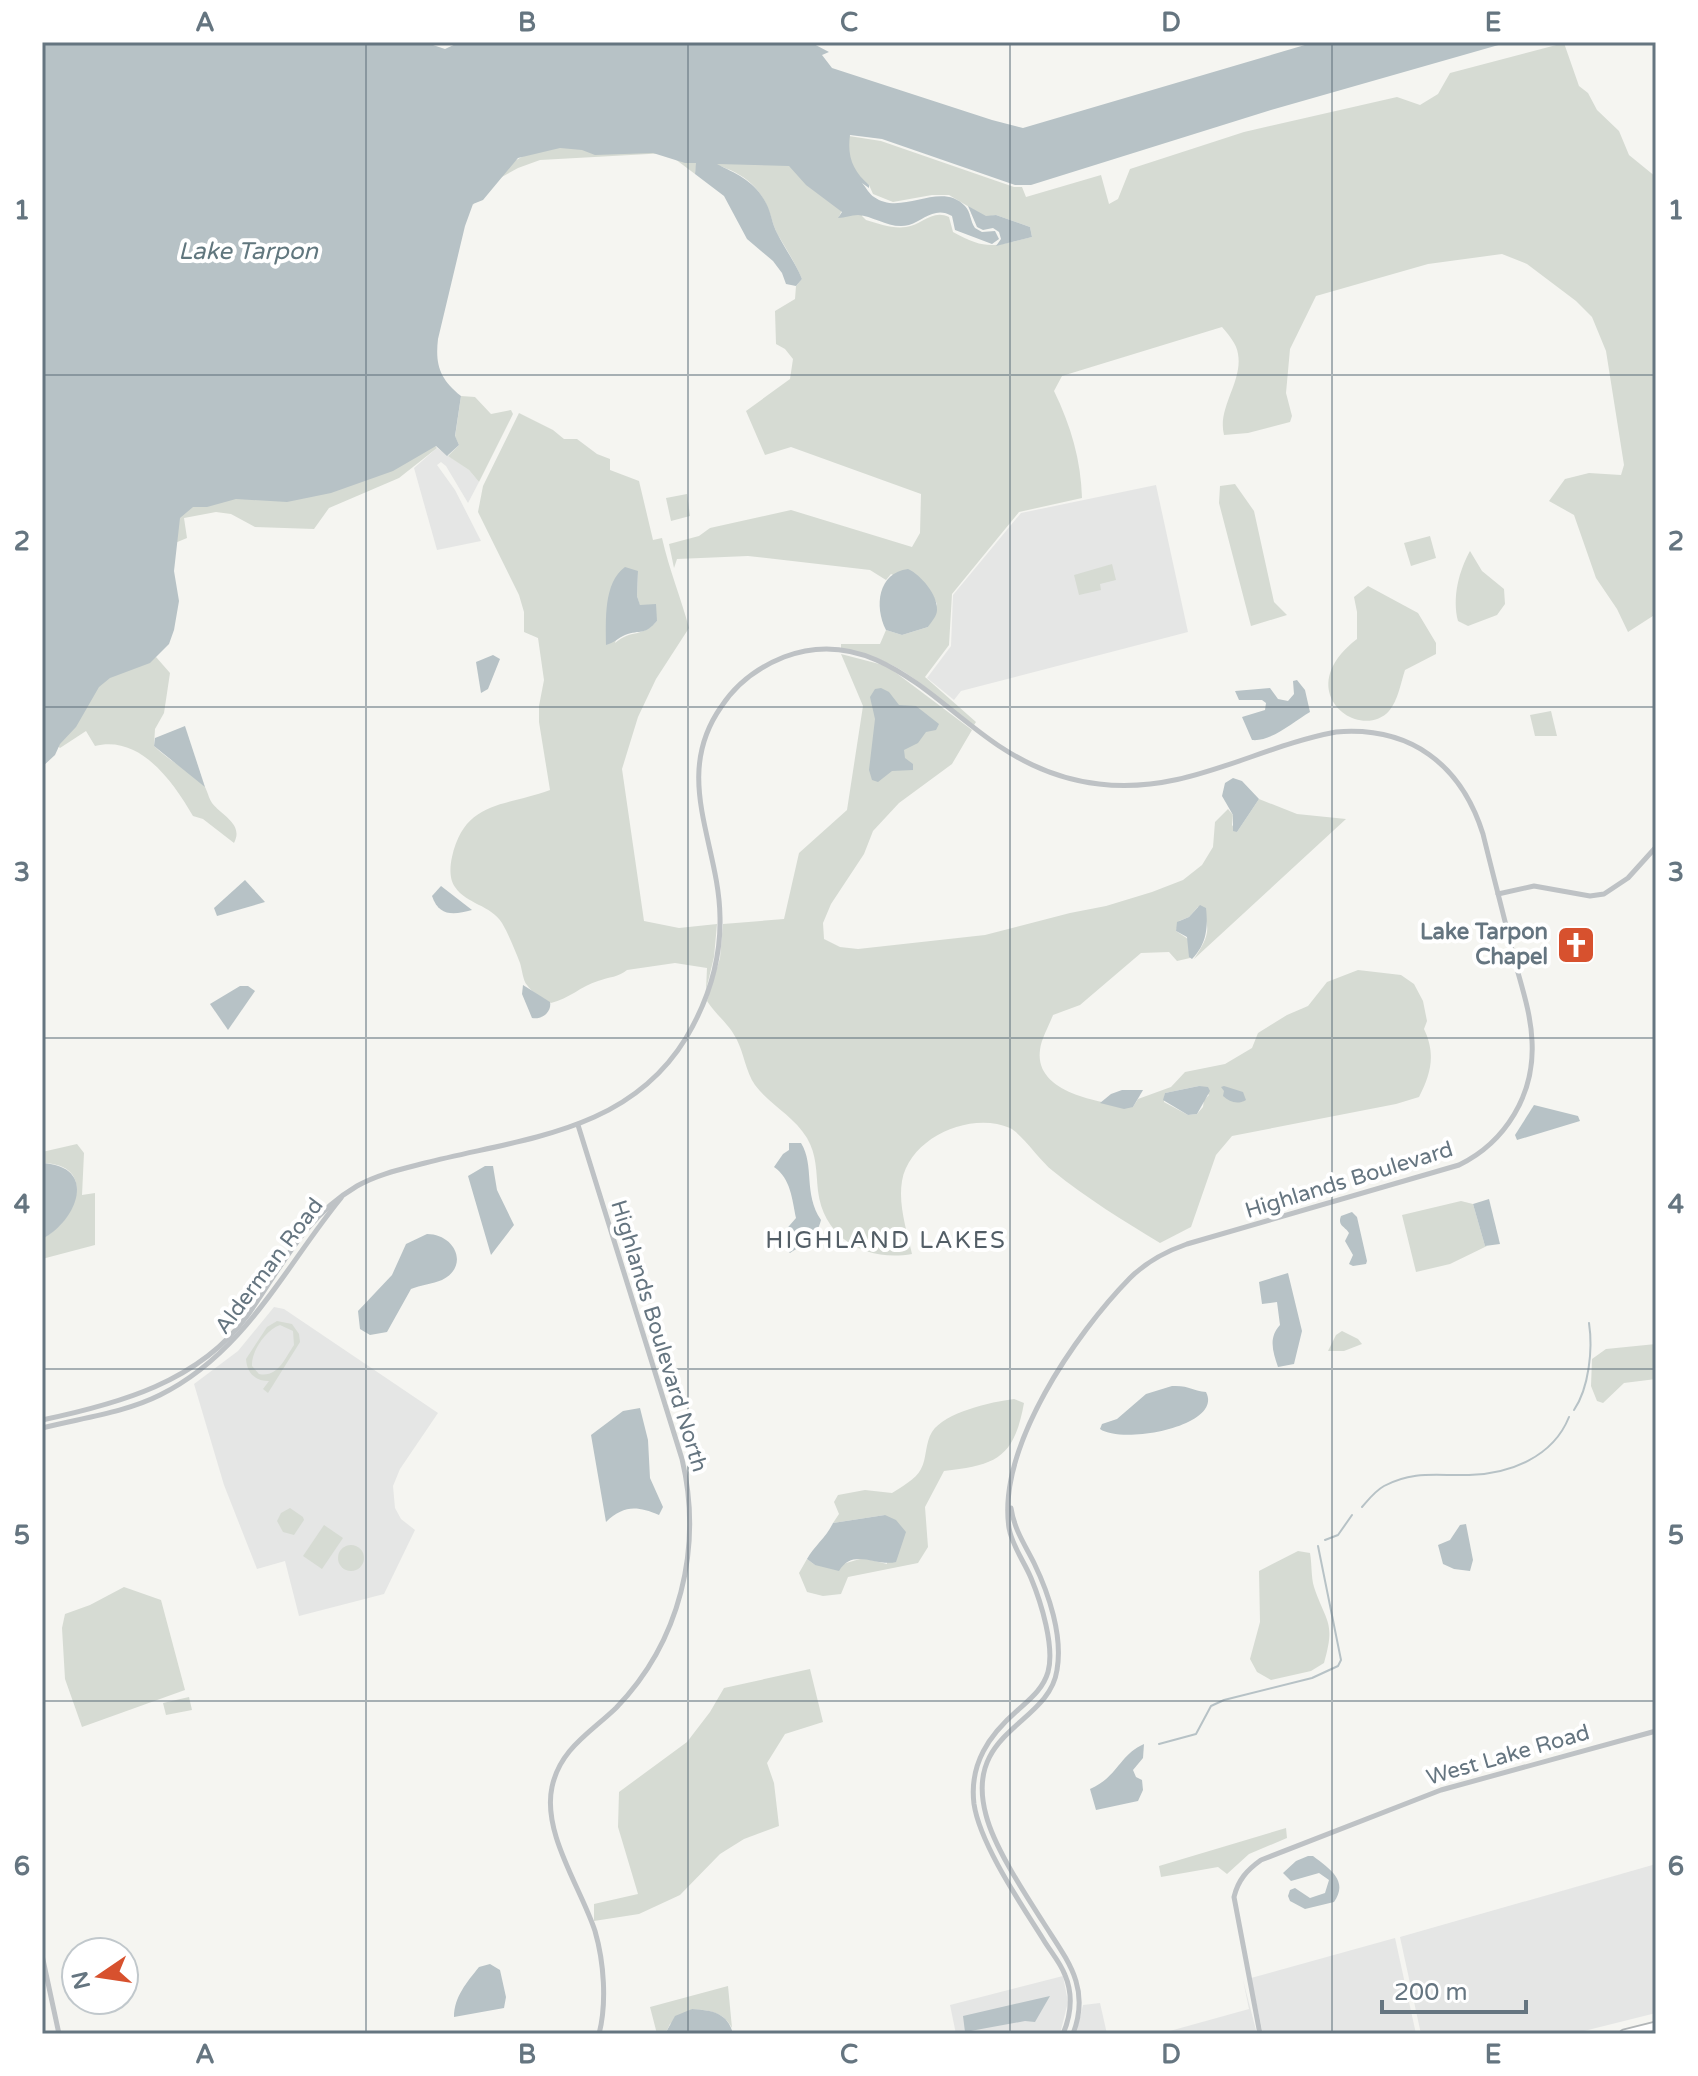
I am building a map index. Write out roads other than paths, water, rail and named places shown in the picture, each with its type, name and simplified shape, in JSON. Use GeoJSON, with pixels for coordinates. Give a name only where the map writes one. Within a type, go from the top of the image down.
{"type":"FeatureCollection","features":[{"type":"Feature","properties":{"kind":"highway"},"geometry":{"type":"LineString","coordinates":[[1624,2034],[1656,2026]]}},
{"type":"Feature","properties":{"kind":"street","name":"Highlands Boulevard"},"geometry":{"type":"LineString","coordinates":[[578,1125],[623,1102],[655,1076],[679,1048],[701,1009],[715,967],[720,924],[717,886],[698,790],[701,749],[712,720],[734,690],[764,667],[792,655],[838,651],[883,661],[1015,756],[1050,773],[1100,785],[1140,786],[1184,780],[1336,732],[1371,732],[1398,738],[1432,756],[1463,788],[1480,825],[1532,1042],[1531,1072],[1516,1112],[1485,1149],[1459,1165],[1187,1244],[1164,1254],[1132,1276],[1093,1318],[1046,1390],[1014,1466],[1008,1496],[1011,1537],[1038,1595],[1049,1665],[1041,1688],[1001,1725],[984,1747],[975,1775],[974,1803],[982,1833],[1065,1975],[1070,2002],[1063,2034]]}},
{"type":"Feature","properties":{"kind":"street"},"geometry":{"type":"LineString","coordinates":[[1498,894],[1534,886],[1590,896],[1604,894],[1628,878],[1656,847]]}},
{"type":"Feature","properties":{"kind":"street","name":"Alderman Road"},"geometry":{"type":"LineString","coordinates":[[42,1420],[141,1394],[182,1374],[206,1357],[231,1335],[247,1315],[315,1217],[331,1202],[373,1178],[578,1125]]}},
{"type":"Feature","properties":{"kind":"street","name":"Highlands Boulevard North"},"geometry":{"type":"LineString","coordinates":[[578,1125],[682,1459],[690,1519],[686,1574],[667,1633],[651,1664],[629,1693],[567,1753],[551,1790],[551,1815],[557,1838],[595,1932],[604,1994],[599,2034]]}},
{"type":"Feature","properties":{"kind":"street","name":"Alderman Road"},"geometry":{"type":"LineString","coordinates":[[42,1428],[151,1399],[210,1363],[231,1345],[252,1319],[311,1234],[344,1194]]}},
{"type":"Feature","properties":{"kind":"street","name":"Highlands Boulevard"},"geometry":{"type":"LineString","coordinates":[[1008,1496],[1019,1535],[1049,1600],[1058,1661],[1049,1691],[1005,1733],[995,1747],[984,1776],[984,1806],[987,1821],[1011,1867],[1074,1973],[1080,2005],[1073,2034]]}},
{"type":"Feature","properties":{"kind":"street","name":"West Lake Road"},"geometry":{"type":"LineString","coordinates":[[1260,2034],[1235,1915],[1236,1888],[1249,1868],[1261,1860],[1409,1800],[1656,1731]]}},
{"type":"Feature","properties":{"kind":"street"},"geometry":{"type":"LineString","coordinates":[[42,1955],[59,2034]]}},
{"type":"Feature","properties":{"kind":"water","name":"Lake Tarpon"},"geometry":{"type":"Polygon","coordinates":[[[42,42],[424,42],[445,49],[460,42],[810,42],[829,52],[822,55],[832,68],[1023,128],[1315,42],[1509,42],[1271,110],[1031,185],[1015,185],[882,139],[850,135],[852,163],[869,185],[869,188],[862,183],[872,196],[897,203],[944,196],[955,199],[967,208],[975,228],[982,232],[995,231],[999,239],[992,244],[955,230],[952,216],[946,213],[935,213],[902,226],[858,215],[838,218],[842,212],[806,185],[789,166],[717,164],[744,179],[761,195],[802,279],[796,286],[786,284],[773,261],[747,239],[724,196],[695,174],[696,163],[685,163],[653,153],[595,155],[560,148],[518,158],[483,200],[473,204],[438,339],[440,371],[461,396],[455,436],[459,445],[447,456],[436,446],[393,471],[331,493],[287,502],[236,499],[207,507],[193,507],[180,518],[174,571],[179,601],[169,644],[150,663],[110,678],[99,687],[76,727],[42,767],[42,42]]]}},
{"type":"Feature","properties":{"kind":"water"},"geometry":{"type":"Polygon","coordinates":[[[968,206],[986,216],[996,215],[1030,227],[1032,237],[996,246],[1001,239],[999,232],[993,228],[983,230],[977,227],[968,206]]]}},
{"type":"Feature","properties":{"kind":"water"},"geometry":{"type":"Polygon","coordinates":[[[625,567],[638,571],[637,596],[640,605],[656,604],[657,621],[645,630],[625,635],[606,645],[609,592],[625,567]]]}},
{"type":"Feature","properties":{"kind":"water"},"geometry":{"type":"Polygon","coordinates":[[[908,569],[928,586],[937,610],[928,627],[902,635],[886,630],[880,601],[881,592],[890,577],[908,569]]]}},
{"type":"Feature","properties":{"kind":"water"},"geometry":{"type":"Polygon","coordinates":[[[493,655],[500,659],[488,689],[481,693],[476,662],[493,655]]]}},
{"type":"Feature","properties":{"kind":"water"},"geometry":{"type":"Polygon","coordinates":[[[1297,680],[1305,690],[1310,712],[1274,735],[1252,740],[1242,717],[1265,710],[1266,703],[1262,700],[1239,700],[1235,691],[1270,688],[1278,699],[1288,701],[1294,694],[1293,681],[1297,680]]]}},
{"type":"Feature","properties":{"kind":"water"},"geometry":{"type":"Polygon","coordinates":[[[875,689],[889,692],[899,705],[916,706],[939,724],[936,730],[926,732],[918,743],[904,750],[905,758],[913,764],[913,770],[892,771],[878,782],[872,780],[869,770],[875,719],[870,697],[875,689]]]}},
{"type":"Feature","properties":{"kind":"water"},"geometry":{"type":"Polygon","coordinates":[[[185,726],[205,787],[154,746],[155,738],[185,726]]]}},
{"type":"Feature","properties":{"kind":"water"},"geometry":{"type":"Polygon","coordinates":[[[1233,778],[1242,781],[1259,799],[1237,832],[1233,831],[1233,815],[1222,796],[1225,783],[1233,778]]]}},
{"type":"Feature","properties":{"kind":"water"},"geometry":{"type":"Polygon","coordinates":[[[245,880],[265,902],[217,916],[214,908],[245,880]]]}},
{"type":"Feature","properties":{"kind":"water"},"geometry":{"type":"Polygon","coordinates":[[[441,886],[472,910],[448,913],[439,908],[432,896],[441,886]]]}},
{"type":"Feature","properties":{"kind":"water"},"geometry":{"type":"Polygon","coordinates":[[[1200,905],[1206,908],[1206,929],[1204,941],[1192,959],[1189,957],[1187,937],[1176,931],[1177,922],[1189,917],[1200,905]]]}},
{"type":"Feature","properties":{"kind":"water"},"geometry":{"type":"Polygon","coordinates":[[[523,985],[550,1002],[546,1014],[532,1018],[522,994],[523,985]]]}},
{"type":"Feature","properties":{"kind":"water"},"geometry":{"type":"Polygon","coordinates":[[[240,986],[248,986],[255,991],[228,1030],[210,1004],[240,986]]]}},
{"type":"Feature","properties":{"kind":"water"},"geometry":{"type":"Polygon","coordinates":[[[1208,1087],[1210,1091],[1197,1114],[1188,1115],[1163,1100],[1165,1093],[1208,1087]]]}},
{"type":"Feature","properties":{"kind":"water"},"geometry":{"type":"Polygon","coordinates":[[[1221,1087],[1243,1092],[1246,1100],[1237,1103],[1228,1100],[1223,1096],[1221,1087]]]}},
{"type":"Feature","properties":{"kind":"water"},"geometry":{"type":"Polygon","coordinates":[[[1122,1090],[1143,1090],[1133,1107],[1124,1109],[1100,1103],[1111,1094],[1122,1090]]]}},
{"type":"Feature","properties":{"kind":"water"},"geometry":{"type":"Polygon","coordinates":[[[1534,1105],[1578,1116],[1580,1121],[1517,1140],[1515,1135],[1534,1105]]]}},
{"type":"Feature","properties":{"kind":"water"},"geometry":{"type":"Polygon","coordinates":[[[789,1143],[801,1143],[805,1152],[812,1200],[821,1220],[813,1236],[790,1253],[777,1240],[796,1218],[787,1183],[774,1167],[789,1150],[789,1143]]]}},
{"type":"Feature","properties":{"kind":"water"},"geometry":{"type":"Polygon","coordinates":[[[42,1163],[60,1166],[71,1174],[76,1184],[76,1195],[65,1220],[42,1239],[42,1163]]]}},
{"type":"Feature","properties":{"kind":"water"},"geometry":{"type":"Polygon","coordinates":[[[485,1166],[493,1166],[497,1190],[514,1225],[491,1255],[468,1176],[485,1166]]]}},
{"type":"Feature","properties":{"kind":"water"},"geometry":{"type":"Polygon","coordinates":[[[1489,1199],[1500,1244],[1485,1246],[1473,1204],[1489,1199]]]}},
{"type":"Feature","properties":{"kind":"water"},"geometry":{"type":"Polygon","coordinates":[[[1352,1212],[1357,1217],[1367,1261],[1366,1264],[1353,1266],[1349,1264],[1353,1255],[1345,1241],[1349,1233],[1340,1219],[1352,1212]]]}},
{"type":"Feature","properties":{"kind":"water"},"geometry":{"type":"Polygon","coordinates":[[[427,1234],[445,1239],[456,1252],[457,1259],[451,1274],[442,1280],[411,1289],[387,1332],[370,1335],[360,1329],[358,1311],[392,1275],[406,1244],[427,1234]]]}},
{"type":"Feature","properties":{"kind":"water"},"geometry":{"type":"Polygon","coordinates":[[[1288,1273],[1302,1331],[1294,1364],[1278,1367],[1273,1345],[1280,1325],[1277,1302],[1262,1304],[1259,1282],[1288,1273]]]}},
{"type":"Feature","properties":{"kind":"water"},"geometry":{"type":"Polygon","coordinates":[[[1172,1386],[1206,1392],[1208,1404],[1186,1423],[1168,1429],[1129,1435],[1100,1429],[1102,1424],[1117,1419],[1146,1394],[1172,1386]]]}},
{"type":"Feature","properties":{"kind":"water"},"geometry":{"type":"Polygon","coordinates":[[[640,1408],[648,1440],[650,1478],[663,1507],[659,1515],[644,1510],[625,1510],[606,1522],[591,1435],[623,1411],[640,1408]]]}},
{"type":"Feature","properties":{"kind":"water"},"geometry":{"type":"Polygon","coordinates":[[[885,1515],[896,1520],[906,1532],[896,1562],[851,1560],[839,1571],[815,1565],[807,1559],[833,1523],[885,1515]]]}},
{"type":"Feature","properties":{"kind":"water"},"geometry":{"type":"Polygon","coordinates":[[[1466,1524],[1473,1560],[1470,1571],[1443,1564],[1438,1545],[1450,1540],[1460,1525],[1466,1524]]]}},
{"type":"Feature","properties":{"kind":"water"},"geometry":{"type":"Polygon","coordinates":[[[1144,1744],[1143,1758],[1133,1770],[1136,1777],[1142,1780],[1143,1790],[1138,1801],[1096,1810],[1090,1789],[1107,1778],[1129,1754],[1144,1744]]]}},
{"type":"Feature","properties":{"kind":"water"},"geometry":{"type":"Polygon","coordinates":[[[1313,1856],[1336,1876],[1339,1888],[1334,1902],[1305,1909],[1290,1901],[1290,1890],[1295,1888],[1310,1898],[1325,1893],[1329,1880],[1319,1873],[1291,1881],[1283,1873],[1296,1861],[1313,1856]]]}},
{"type":"Feature","properties":{"kind":"water"},"geometry":{"type":"Polygon","coordinates":[[[490,1964],[500,1970],[506,1997],[504,2008],[454,2017],[456,2003],[466,1984],[479,1967],[490,1964]]]}},
{"type":"Feature","properties":{"kind":"water"},"geometry":{"type":"Polygon","coordinates":[[[1050,1996],[1035,2022],[1025,2021],[965,2032],[963,2016],[1050,1996]]]}},
{"type":"Feature","properties":{"kind":"water"},"geometry":{"type":"Polygon","coordinates":[[[692,2009],[706,2010],[723,2017],[733,2034],[665,2034],[675,2016],[692,2009]]]}},
{"type":"Feature","properties":{"kind":"waterway"},"geometry":{"type":"LineString","coordinates":[[1574,1410],[1589,1368],[1589,1323]]}},
{"type":"Feature","properties":{"kind":"waterway"},"geometry":{"type":"LineString","coordinates":[[1362,1507],[1372,1495],[1395,1481],[1426,1475],[1484,1474],[1528,1461],[1552,1443],[1569,1417]]}},
{"type":"Feature","properties":{"kind":"waterway"},"geometry":{"type":"LineString","coordinates":[[1325,1540],[1338,1535],[1352,1515]]}},
{"type":"Feature","properties":{"kind":"waterway"},"geometry":{"type":"LineString","coordinates":[[1159,1744],[1196,1734],[1211,1706],[1224,1700],[1312,1678],[1338,1666],[1341,1660],[1318,1546]]}},
{"type":"Feature","properties":{"kind":"place","name":"Lake Tarpon Chapel"},"geometry":{"type":"Point","coordinates":[1576,945]}},
{"type":"Feature","properties":{"kind":"district","name":"HIGHLAND LAKES"},"geometry":{"type":"Point","coordinates":[886,1240]}}]}
